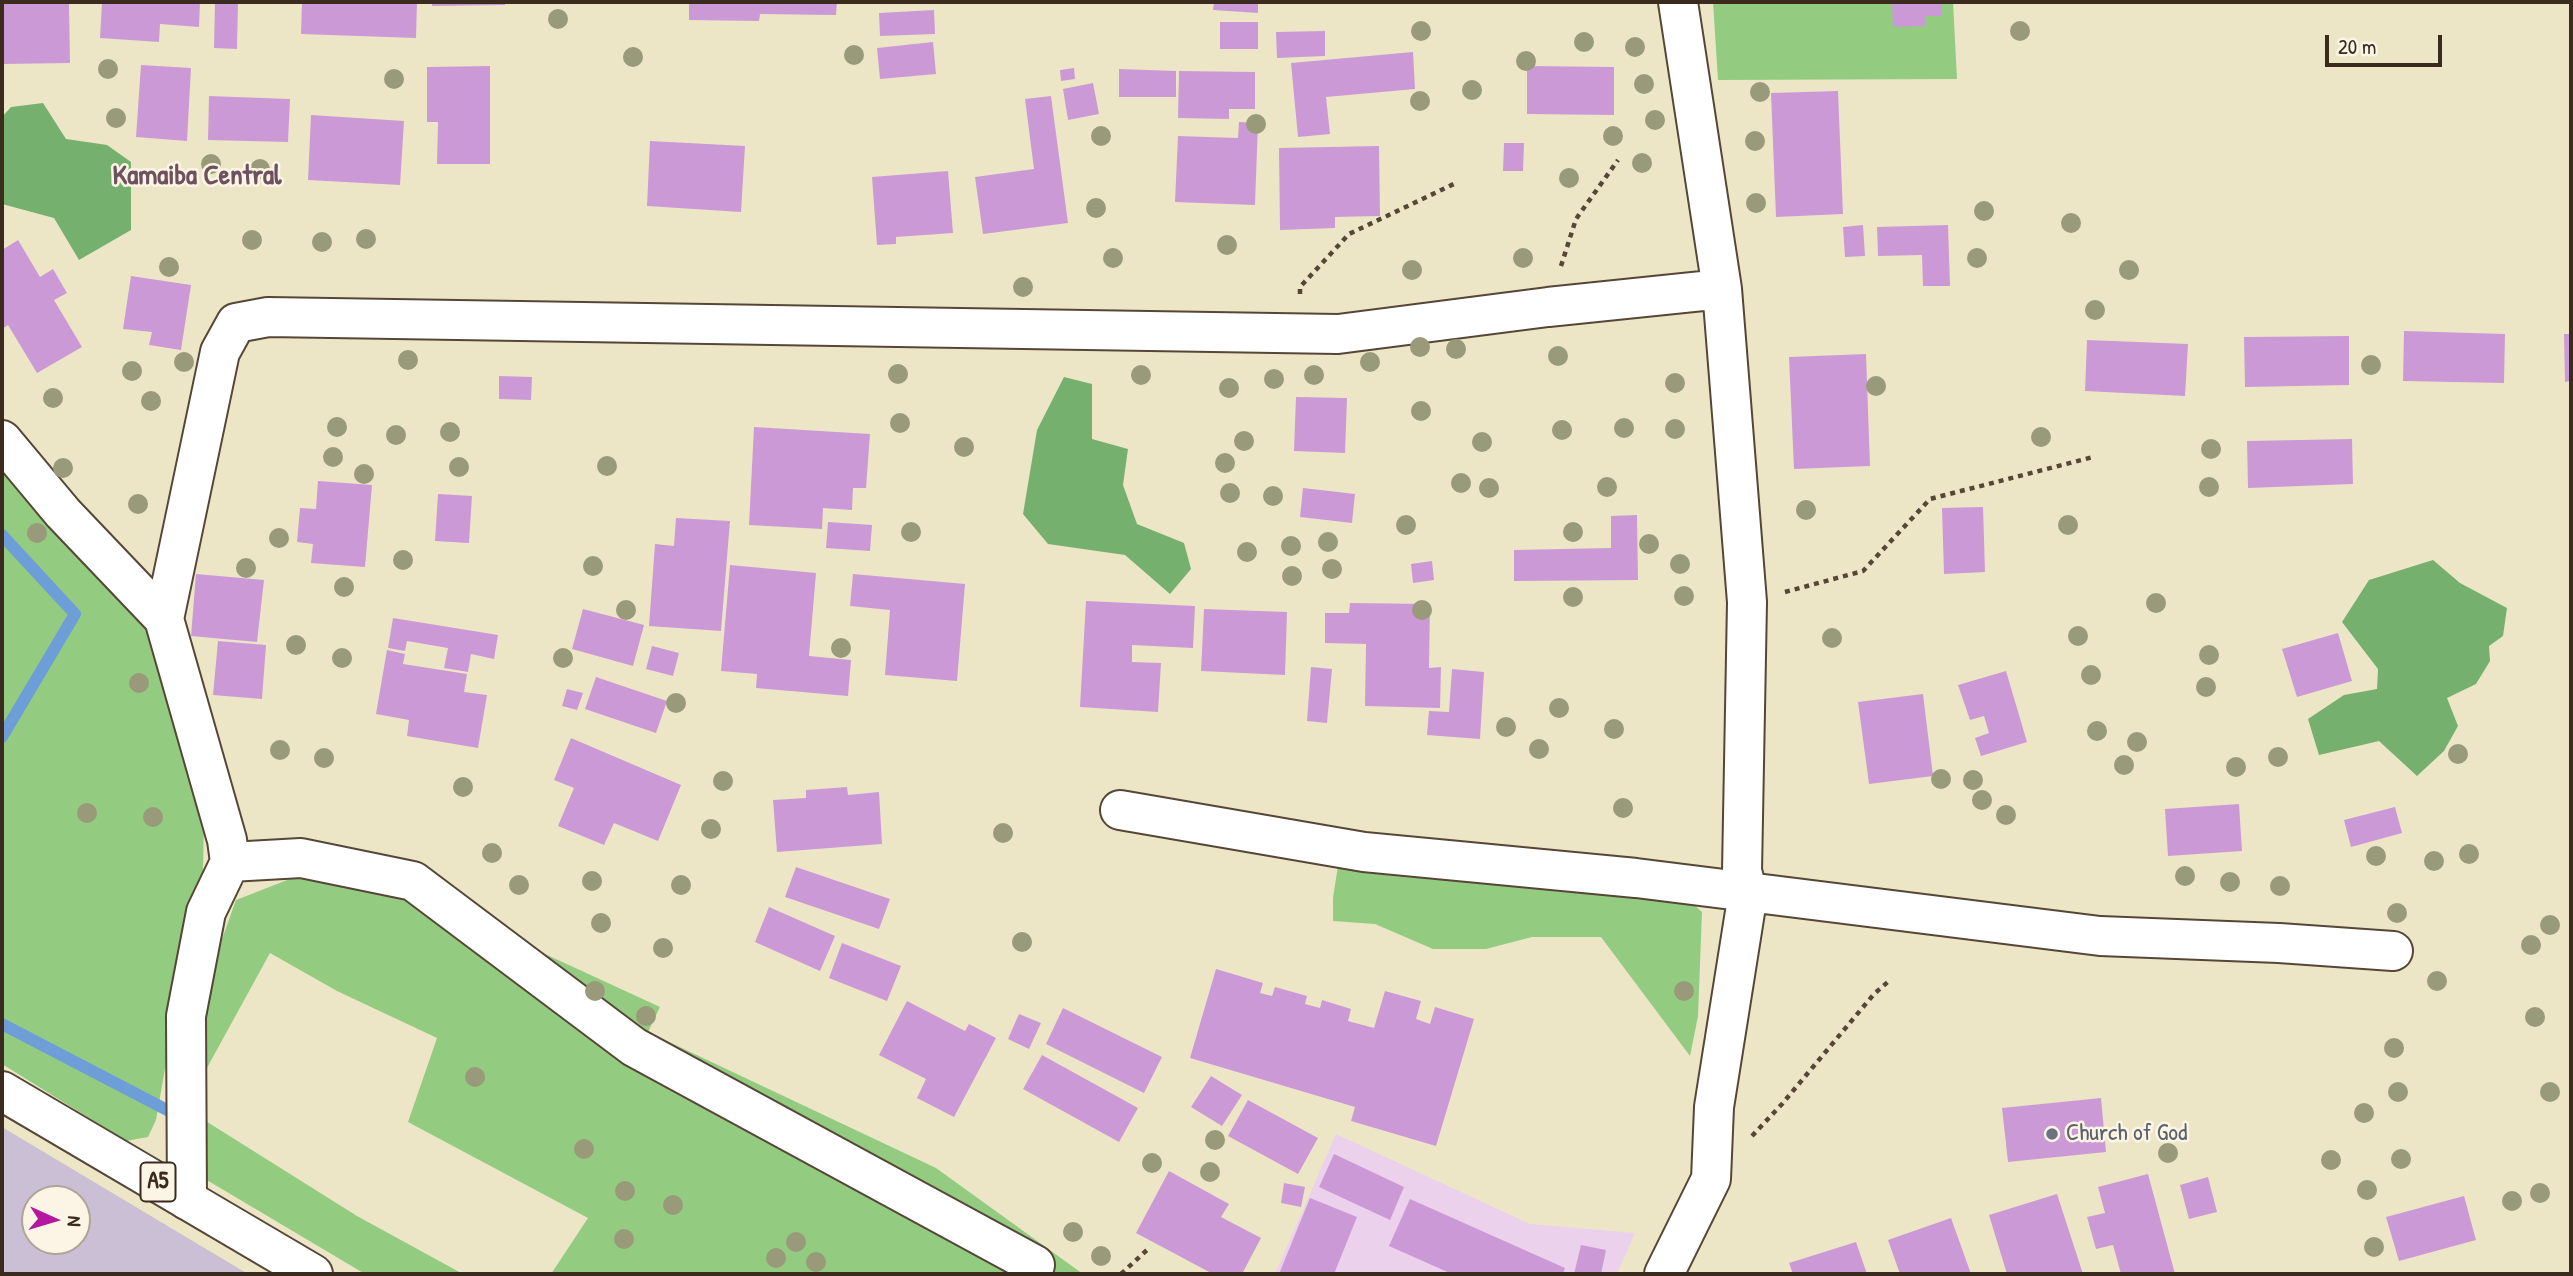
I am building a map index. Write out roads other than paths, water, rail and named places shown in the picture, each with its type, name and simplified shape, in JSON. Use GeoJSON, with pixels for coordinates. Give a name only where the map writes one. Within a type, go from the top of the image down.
{"type":"FeatureCollection","features":[{"type":"Feature","properties":{"kind":"main road"},"geometry":{"type":"LineString","coordinates":[[1664,1274],[1711,1179],[1714,1107],[1748,893],[1742,871],[1746,602],[1722,289],[1678,2]]}},
{"type":"Feature","properties":{"kind":"main road"},"geometry":{"type":"LineString","coordinates":[[187,1200],[186,1016],[206,912],[230,862],[227,840],[164,618],[220,352],[236,323],[268,317],[1338,334],[1548,307],[1722,289]]}},
{"type":"Feature","properties":{"kind":"main road"},"geometry":{"type":"LineString","coordinates":[[2,440],[63,513],[164,618]]}},
{"type":"Feature","properties":{"kind":"main road"},"geometry":{"type":"LineString","coordinates":[[1120,810],[1364,852],[1636,878],[2100,936],[2280,943],[2393,951]]}},
{"type":"Feature","properties":{"kind":"main road"},"geometry":{"type":"LineString","coordinates":[[230,862],[301,858],[413,881],[634,1047],[1035,1265]]}},
{"type":"Feature","properties":{"kind":"main road","name":"A5"},"geometry":{"type":"LineString","coordinates":[[2,1091],[313,1274]]}},
{"type":"Feature","properties":{"kind":"waterway"},"geometry":{"type":"LineString","coordinates":[[2,535],[75,614],[2,737]]}},
{"type":"Feature","properties":{"kind":"waterway"},"geometry":{"type":"LineString","coordinates":[[2,1024],[169,1111]]}},
{"type":"Feature","properties":{"kind":"place","name":"Church of God"},"geometry":{"type":"Point","coordinates":[2052,1134]}},
{"type":"Feature","properties":{"kind":"district","name":"Kamaiba Central"},"geometry":{"type":"Point","coordinates":[197,177]}}]}
